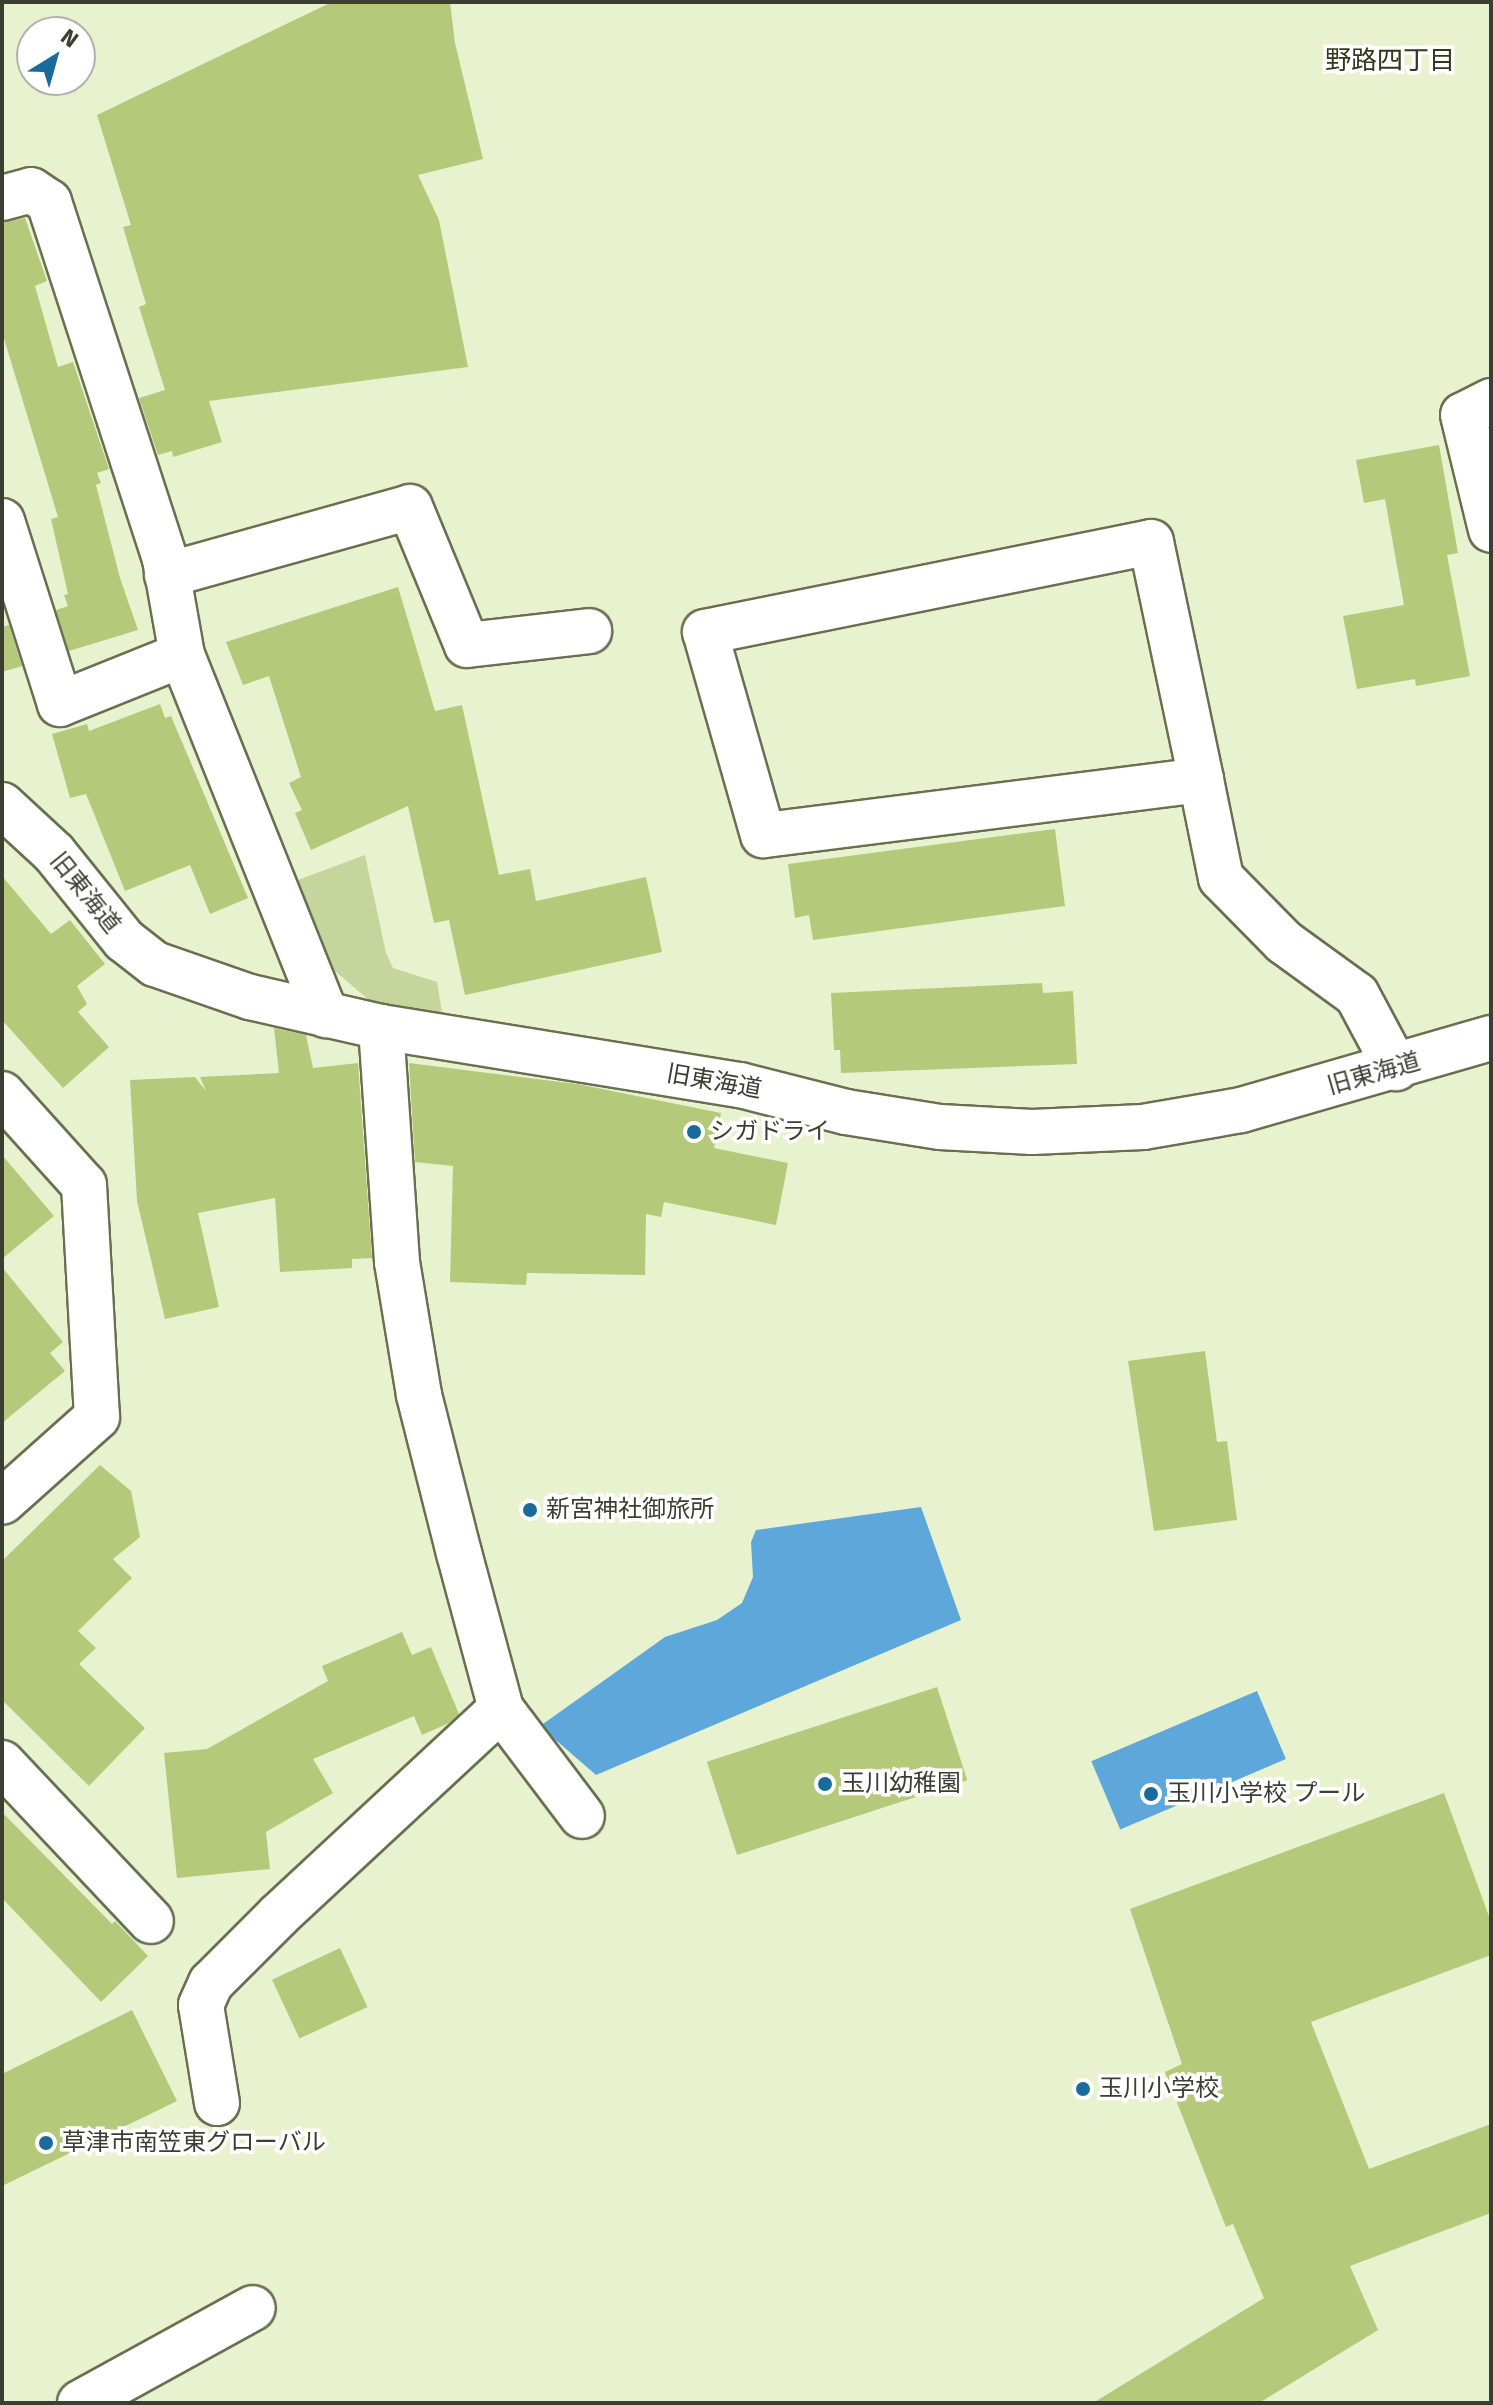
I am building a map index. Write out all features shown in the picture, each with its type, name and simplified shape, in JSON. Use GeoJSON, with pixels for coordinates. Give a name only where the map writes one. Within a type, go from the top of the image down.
{"type":"FeatureCollection","features":[{"type":"Feature","properties":{"kind":"street"},"geometry":{"type":"LineString","coordinates":[[2,198],[31,190],[49,202],[167,575],[182,655],[326,1015]]}},
{"type":"Feature","properties":{"kind":"street"},"geometry":{"type":"LineString","coordinates":[[1491,401],[1463,415],[1491,530]]}},
{"type":"Feature","properties":{"kind":"street"},"geometry":{"type":"LineString","coordinates":[[167,575],[410,507],[467,645],[589,631]]}},
{"type":"Feature","properties":{"kind":"street"},"geometry":{"type":"LineString","coordinates":[[2,521],[60,704],[182,655]]}},
{"type":"Feature","properties":{"kind":"street"},"geometry":{"type":"LineString","coordinates":[[1201,780],[763,835],[705,632],[1151,542],[1201,780],[1221,878],[1284,942],[1357,995],[1396,1068]]}},
{"type":"Feature","properties":{"kind":"street","name":"旧東海道"},"geometry":{"type":"LineString","coordinates":[[2,805],[54,853],[124,940],[155,964],[250,997],[381,1027],[740,1085],[846,1112],[940,1127],[991,1131],[1143,1127],[1241,1110],[1396,1068],[1491,1038]]}},
{"type":"Feature","properties":{"kind":"street"},"geometry":{"type":"LineString","coordinates":[[381,1027],[397,1262],[419,1395],[501,1709],[582,1816]]}},
{"type":"Feature","properties":{"kind":"street"},"geometry":{"type":"LineString","coordinates":[[2,1502],[97,1417],[84,1185],[11,1122]]}},
{"type":"Feature","properties":{"kind":"street"},"geometry":{"type":"LineString","coordinates":[[217,2103],[201,2005],[211,1983],[279,1915],[501,1709]]}},
{"type":"Feature","properties":{"kind":"street"},"geometry":{"type":"LineString","coordinates":[[2,1763],[151,1921]]}},
{"type":"Feature","properties":{"kind":"street"},"geometry":{"type":"LineString","coordinates":[[80,2403],[253,2308]]}},
{"type":"Feature","properties":{"kind":"green space"},"geometry":{"type":"Polygon","coordinates":[[[365,855],[386,953],[393,968],[437,982],[443,1019],[369,1000],[335,971],[298,880],[365,855]]]}},
{"type":"Feature","properties":{"kind":"water"},"geometry":{"type":"Polygon","coordinates":[[[921,1507],[961,1620],[596,1775],[550,1735],[543,1724],[665,1637],[717,1620],[742,1603],[753,1577],[751,1542],[756,1530],[921,1507]]]}},
{"type":"Feature","properties":{"kind":"water","name":"玉川小学校 プール"},"geometry":{"type":"Polygon","coordinates":[[[1257,1691],[1286,1759],[1120,1829],[1091,1761],[1257,1691]]]}},
{"type":"Feature","properties":{"kind":"building"},"geometry":{"type":"Polygon","coordinates":[[[332,2],[450,2],[455,43],[483,159],[418,175],[439,220],[468,367],[209,401],[222,442],[173,457],[172,451],[158,455],[139,398],[165,390],[139,307],[146,304],[123,227],[131,225],[97,115],[332,2]]]}},
{"type":"Feature","properties":{"kind":"building"},"geometry":{"type":"Polygon","coordinates":[[[25,218],[47,281],[35,286],[58,367],[73,362],[109,469],[97,473],[101,483],[96,485],[120,578],[138,630],[69,651],[56,610],[68,606],[51,519],[58,517],[2,332],[2,222],[25,218]]]}},
{"type":"Feature","properties":{"kind":"building"},"geometry":{"type":"Polygon","coordinates":[[[1439,445],[1458,553],[1447,555],[1470,676],[1416,686],[1415,679],[1357,689],[1343,616],[1404,605],[1385,499],[1364,503],[1356,460],[1439,445]]]}},
{"type":"Feature","properties":{"kind":"building"},"geometry":{"type":"Polygon","coordinates":[[[398,587],[435,711],[462,705],[499,875],[530,869],[536,901],[646,877],[662,952],[465,995],[449,920],[434,923],[408,806],[311,850],[295,813],[302,810],[289,783],[301,777],[269,676],[243,685],[226,642],[398,587]]]}},
{"type":"Feature","properties":{"kind":"building"},"geometry":{"type":"Polygon","coordinates":[[[9,625],[22,666],[2,672],[2,627],[9,625]]]}},
{"type":"Feature","properties":{"kind":"building"},"geometry":{"type":"Polygon","coordinates":[[[160,704],[165,718],[171,716],[248,898],[210,914],[190,865],[125,891],[86,794],[70,798],[52,734],[87,724],[89,731],[160,704]]]}},
{"type":"Feature","properties":{"kind":"building"},"geometry":{"type":"Polygon","coordinates":[[[1055,829],[1065,906],[813,940],[809,915],[795,918],[788,864],[1055,829]]]}},
{"type":"Feature","properties":{"kind":"building"},"geometry":{"type":"Polygon","coordinates":[[[2,876],[51,934],[70,920],[105,964],[77,986],[87,1004],[78,1012],[109,1047],[63,1088],[2,1020],[2,876]]]}},
{"type":"Feature","properties":{"kind":"building"},"geometry":{"type":"Polygon","coordinates":[[[1042,983],[1043,993],[1073,991],[1077,1064],[841,1073],[840,1050],[834,1050],[831,993],[1042,983]]]}},
{"type":"Feature","properties":{"kind":"building"},"geometry":{"type":"Polygon","coordinates":[[[274,1028],[306,1035],[313,1068],[358,1063],[372,1258],[352,1259],[352,1268],[280,1272],[275,1198],[198,1213],[219,1307],[165,1319],[137,1201],[130,1080],[195,1077],[206,1091],[200,1077],[279,1073],[274,1028]]]}},
{"type":"Feature","properties":{"kind":"building"},"geometry":{"type":"Polygon","coordinates":[[[409,1063],[577,1084],[721,1113],[714,1148],[788,1163],[776,1225],[664,1202],[661,1217],[646,1214],[645,1275],[527,1273],[526,1285],[450,1282],[453,1166],[415,1162],[409,1063]]]}},
{"type":"Feature","properties":{"kind":"building"},"geometry":{"type":"Polygon","coordinates":[[[2,1155],[54,1216],[2,1259],[2,1155]]]}},
{"type":"Feature","properties":{"kind":"building"},"geometry":{"type":"Polygon","coordinates":[[[2,1267],[63,1342],[50,1353],[65,1371],[2,1423],[2,1267]]]}},
{"type":"Feature","properties":{"kind":"building"},"geometry":{"type":"Polygon","coordinates":[[[1205,1351],[1217,1442],[1227,1441],[1237,1520],[1154,1531],[1128,1361],[1205,1351]]]}},
{"type":"Feature","properties":{"kind":"building"},"geometry":{"type":"Polygon","coordinates":[[[100,1465],[131,1491],[140,1537],[113,1559],[132,1578],[78,1631],[96,1648],[79,1664],[145,1728],[89,1786],[2,1700],[2,1561],[100,1465]]]}},
{"type":"Feature","properties":{"kind":"building"},"geometry":{"type":"Polygon","coordinates":[[[402,1632],[412,1655],[431,1647],[459,1714],[449,1723],[422,1735],[414,1716],[313,1759],[333,1793],[266,1832],[270,1869],[177,1878],[164,1753],[207,1749],[328,1681],[322,1666],[402,1632]]]}},
{"type":"Feature","properties":{"kind":"building","name":"玉川幼稚園"},"geometry":{"type":"Polygon","coordinates":[[[937,1687],[967,1780],[737,1855],[707,1762],[937,1687]]]}},
{"type":"Feature","properties":{"kind":"building","name":"玉川小学校"},"geometry":{"type":"Polygon","coordinates":[[[1444,1793],[1491,1922],[1491,1955],[1311,2022],[1369,2169],[1491,2124],[1491,2213],[1350,2266],[1378,2330],[1259,2403],[1093,2403],[1264,2298],[1233,2224],[1226,2227],[1165,2072],[1182,2064],[1130,1909],[1444,1793]]]}},
{"type":"Feature","properties":{"kind":"building"},"geometry":{"type":"Polygon","coordinates":[[[2,1812],[112,1924],[115,1921],[148,1956],[101,2002],[2,1898],[2,1812]]]}},
{"type":"Feature","properties":{"kind":"building"},"geometry":{"type":"Polygon","coordinates":[[[340,1948],[367,2007],[299,2039],[272,1980],[340,1948]]]}},
{"type":"Feature","properties":{"kind":"building","name":"草津市南笠東グローバル"},"geometry":{"type":"Polygon","coordinates":[[[132,2010],[177,2101],[2,2186],[2,2074],[132,2010]]]}},
{"type":"Feature","properties":{"kind":"place","name":"シガドライ"},"geometry":{"type":"Point","coordinates":[694,1132]}},
{"type":"Feature","properties":{"kind":"place","name":"新宮神社御旅所"},"geometry":{"type":"Point","coordinates":[530,1510]}},
{"type":"Feature","properties":{"kind":"place","name":"玉川幼稚園"},"geometry":{"type":"Point","coordinates":[825,1784]}},
{"type":"Feature","properties":{"kind":"place","name":"玉川小学校 プール"},"geometry":{"type":"Point","coordinates":[1151,1794]}},
{"type":"Feature","properties":{"kind":"place","name":"玉川小学校"},"geometry":{"type":"Point","coordinates":[1083,2089]}},
{"type":"Feature","properties":{"kind":"place","name":"草津市南笠東グローバル"},"geometry":{"type":"Point","coordinates":[46,2143]}},
{"type":"Feature","properties":{"kind":"district","name":"野路四丁目"},"geometry":{"type":"Point","coordinates":[1390,61]}}]}
